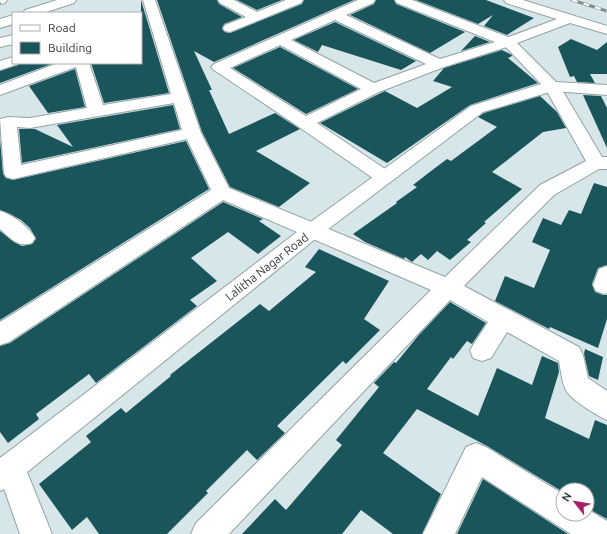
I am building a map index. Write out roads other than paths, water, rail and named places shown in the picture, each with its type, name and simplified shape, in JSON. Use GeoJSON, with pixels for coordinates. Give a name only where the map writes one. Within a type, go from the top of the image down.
{"type":"FeatureCollection","features":[{"type":"Feature","properties":{"kind":"street"},"geometry":{"type":"LineString","coordinates":[[33,12],[70,0]]}},
{"type":"Feature","properties":{"kind":"street"},"geometry":{"type":"LineString","coordinates":[[75,0],[76,12]]}},
{"type":"Feature","properties":{"kind":"street"},"geometry":{"type":"LineString","coordinates":[[149,0],[192,133],[222,192],[448,288],[504,318],[570,355],[577,385],[607,406]]}},
{"type":"Feature","properties":{"kind":"street"},"geometry":{"type":"LineString","coordinates":[[224,0],[257,17]]}},
{"type":"Feature","properties":{"kind":"street"},"geometry":{"type":"LineString","coordinates":[[230,28],[297,0]]}},
{"type":"Feature","properties":{"kind":"street"},"geometry":{"type":"LineString","coordinates":[[368,0],[219,67],[384,177]]}},
{"type":"Feature","properties":{"kind":"street"},"geometry":{"type":"LineString","coordinates":[[207,534],[448,288],[548,190],[602,163],[552,86],[508,42],[401,0]]}},
{"type":"Feature","properties":{"kind":"street"},"geometry":{"type":"LineString","coordinates":[[510,0],[607,30]]}},
{"type":"Feature","properties":{"kind":"street"},"geometry":{"type":"LineString","coordinates":[[336,15],[439,64]]}},
{"type":"Feature","properties":{"kind":"street"},"geometry":{"type":"LineString","coordinates":[[305,123],[373,89],[439,64],[508,42],[568,18]]}},
{"type":"Feature","properties":{"kind":"street"},"geometry":{"type":"LineString","coordinates":[[0,24],[12,19]]}},
{"type":"Feature","properties":{"kind":"street"},"geometry":{"type":"LineString","coordinates":[[0,43],[12,39]]}},
{"type":"Feature","properties":{"kind":"street"},"geometry":{"type":"LineString","coordinates":[[281,40],[373,89]]}},
{"type":"Feature","properties":{"kind":"street"},"geometry":{"type":"LineString","coordinates":[[0,66],[12,61]]}},
{"type":"Feature","properties":{"kind":"street"},"geometry":{"type":"LineString","coordinates":[[0,90],[69,64]]}},
{"type":"Feature","properties":{"kind":"street"},"geometry":{"type":"LineString","coordinates":[[82,64],[96,110]]}},
{"type":"Feature","properties":{"kind":"street","name":"Lalitha Nagar Road"},"geometry":{"type":"LineString","coordinates":[[36,534],[5,472],[312,231],[477,109],[552,86],[607,90]]}},
{"type":"Feature","properties":{"kind":"street"},"geometry":{"type":"LineString","coordinates":[[181,97],[96,110],[30,123],[4,123],[13,173],[192,133]]}},
{"type":"Feature","properties":{"kind":"street"},"geometry":{"type":"LineString","coordinates":[[0,335],[222,192]]}},
{"type":"Feature","properties":{"kind":"street"},"geometry":{"type":"LineString","coordinates":[[0,218],[25,238]]}},
{"type":"Feature","properties":{"kind":"street"},"geometry":{"type":"LineString","coordinates":[[482,350],[504,318]]}},
{"type":"Feature","properties":{"kind":"street"},"geometry":{"type":"LineString","coordinates":[[439,534],[476,457],[555,506]]}},
{"type":"Feature","properties":{"kind":"street"},"geometry":{"type":"LineString","coordinates":[[580,522],[599,534]]}},
{"type":"Feature","properties":{"kind":"railway"},"geometry":{"type":"LineString","coordinates":[[572,0],[607,11]]}}]}
